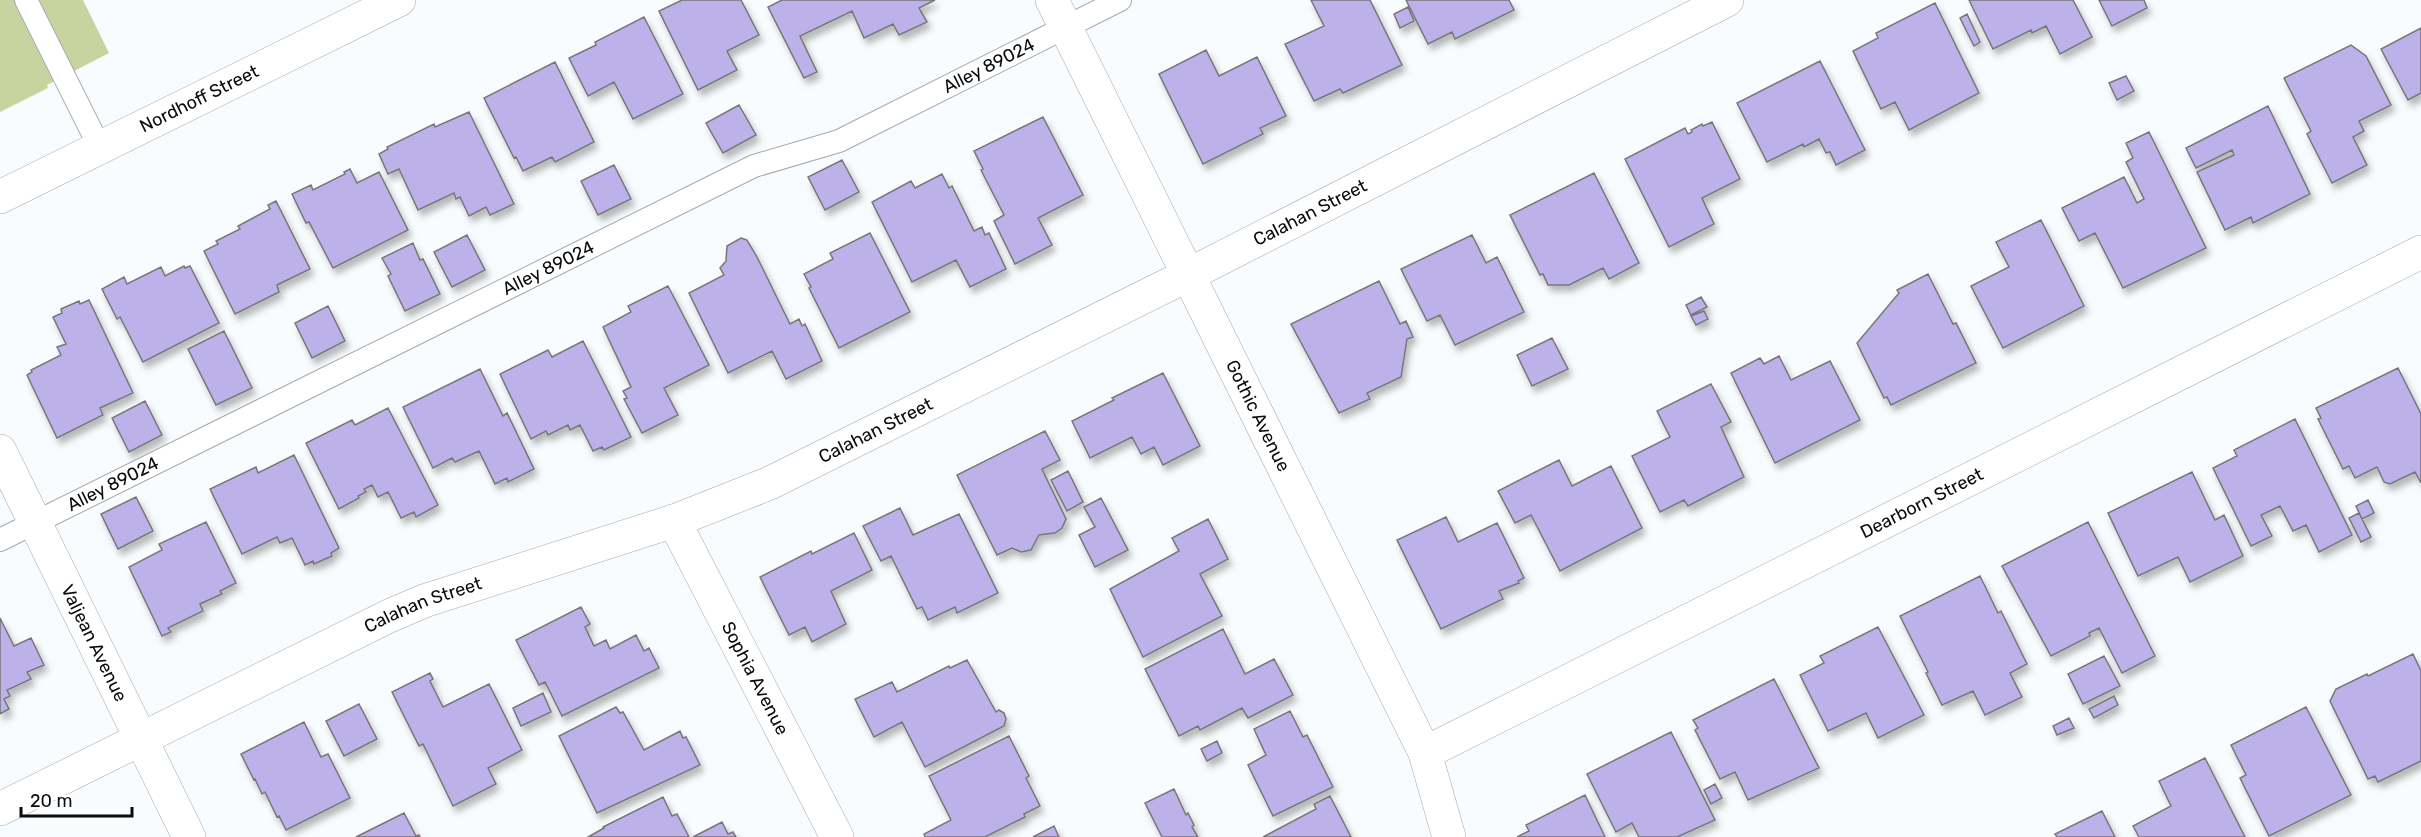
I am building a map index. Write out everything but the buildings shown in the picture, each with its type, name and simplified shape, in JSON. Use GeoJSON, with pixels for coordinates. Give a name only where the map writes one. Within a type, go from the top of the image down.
{"type":"FeatureCollection","features":[{"type":"Feature","properties":{"kind":"street","name":"Nordhoff Street"},"geometry":{"type":"LineString","coordinates":[[0,197],[399,0]]}},
{"type":"Feature","properties":{"kind":"street","name":"Calahan Street"},"geometry":{"type":"LineString","coordinates":[[0,809],[389,616],[424,601],[674,521],[770,483],[1188,275],[1727,0]]}},
{"type":"Feature","properties":{"kind":"street","name":"Gothic Avenue"},"geometry":{"type":"LineString","coordinates":[[1059,14],[1425,753],[1449,837]]}},
{"type":"Feature","properties":{"kind":"street","name":"Dearborn Street"},"geometry":{"type":"LineString","coordinates":[[1425,753],[2421,252]]}},
{"type":"Feature","properties":{"kind":"street","name":"Valjean Avenue"},"geometry":{"type":"LineString","coordinates":[[0,451],[189,837]]}},
{"type":"Feature","properties":{"kind":"street","name":"Sophia Avenue"},"geometry":{"type":"LineString","coordinates":[[674,521],[837,837]]}},
{"type":"Feature","properties":{"kind":"lane"},"geometry":{"type":"LineString","coordinates":[[26,0],[100,148]]}},
{"type":"Feature","properties":{"kind":"lane","name":"Alley 89024"},"geometry":{"type":"LineString","coordinates":[[0,540],[754,166],[839,141],[1059,14],[1120,0]]}},
{"type":"Feature","properties":{"kind":"green space"},"geometry":{"type":"Polygon","coordinates":[[[0,0],[83,0],[109,53],[0,112],[0,0]]]}}]}
